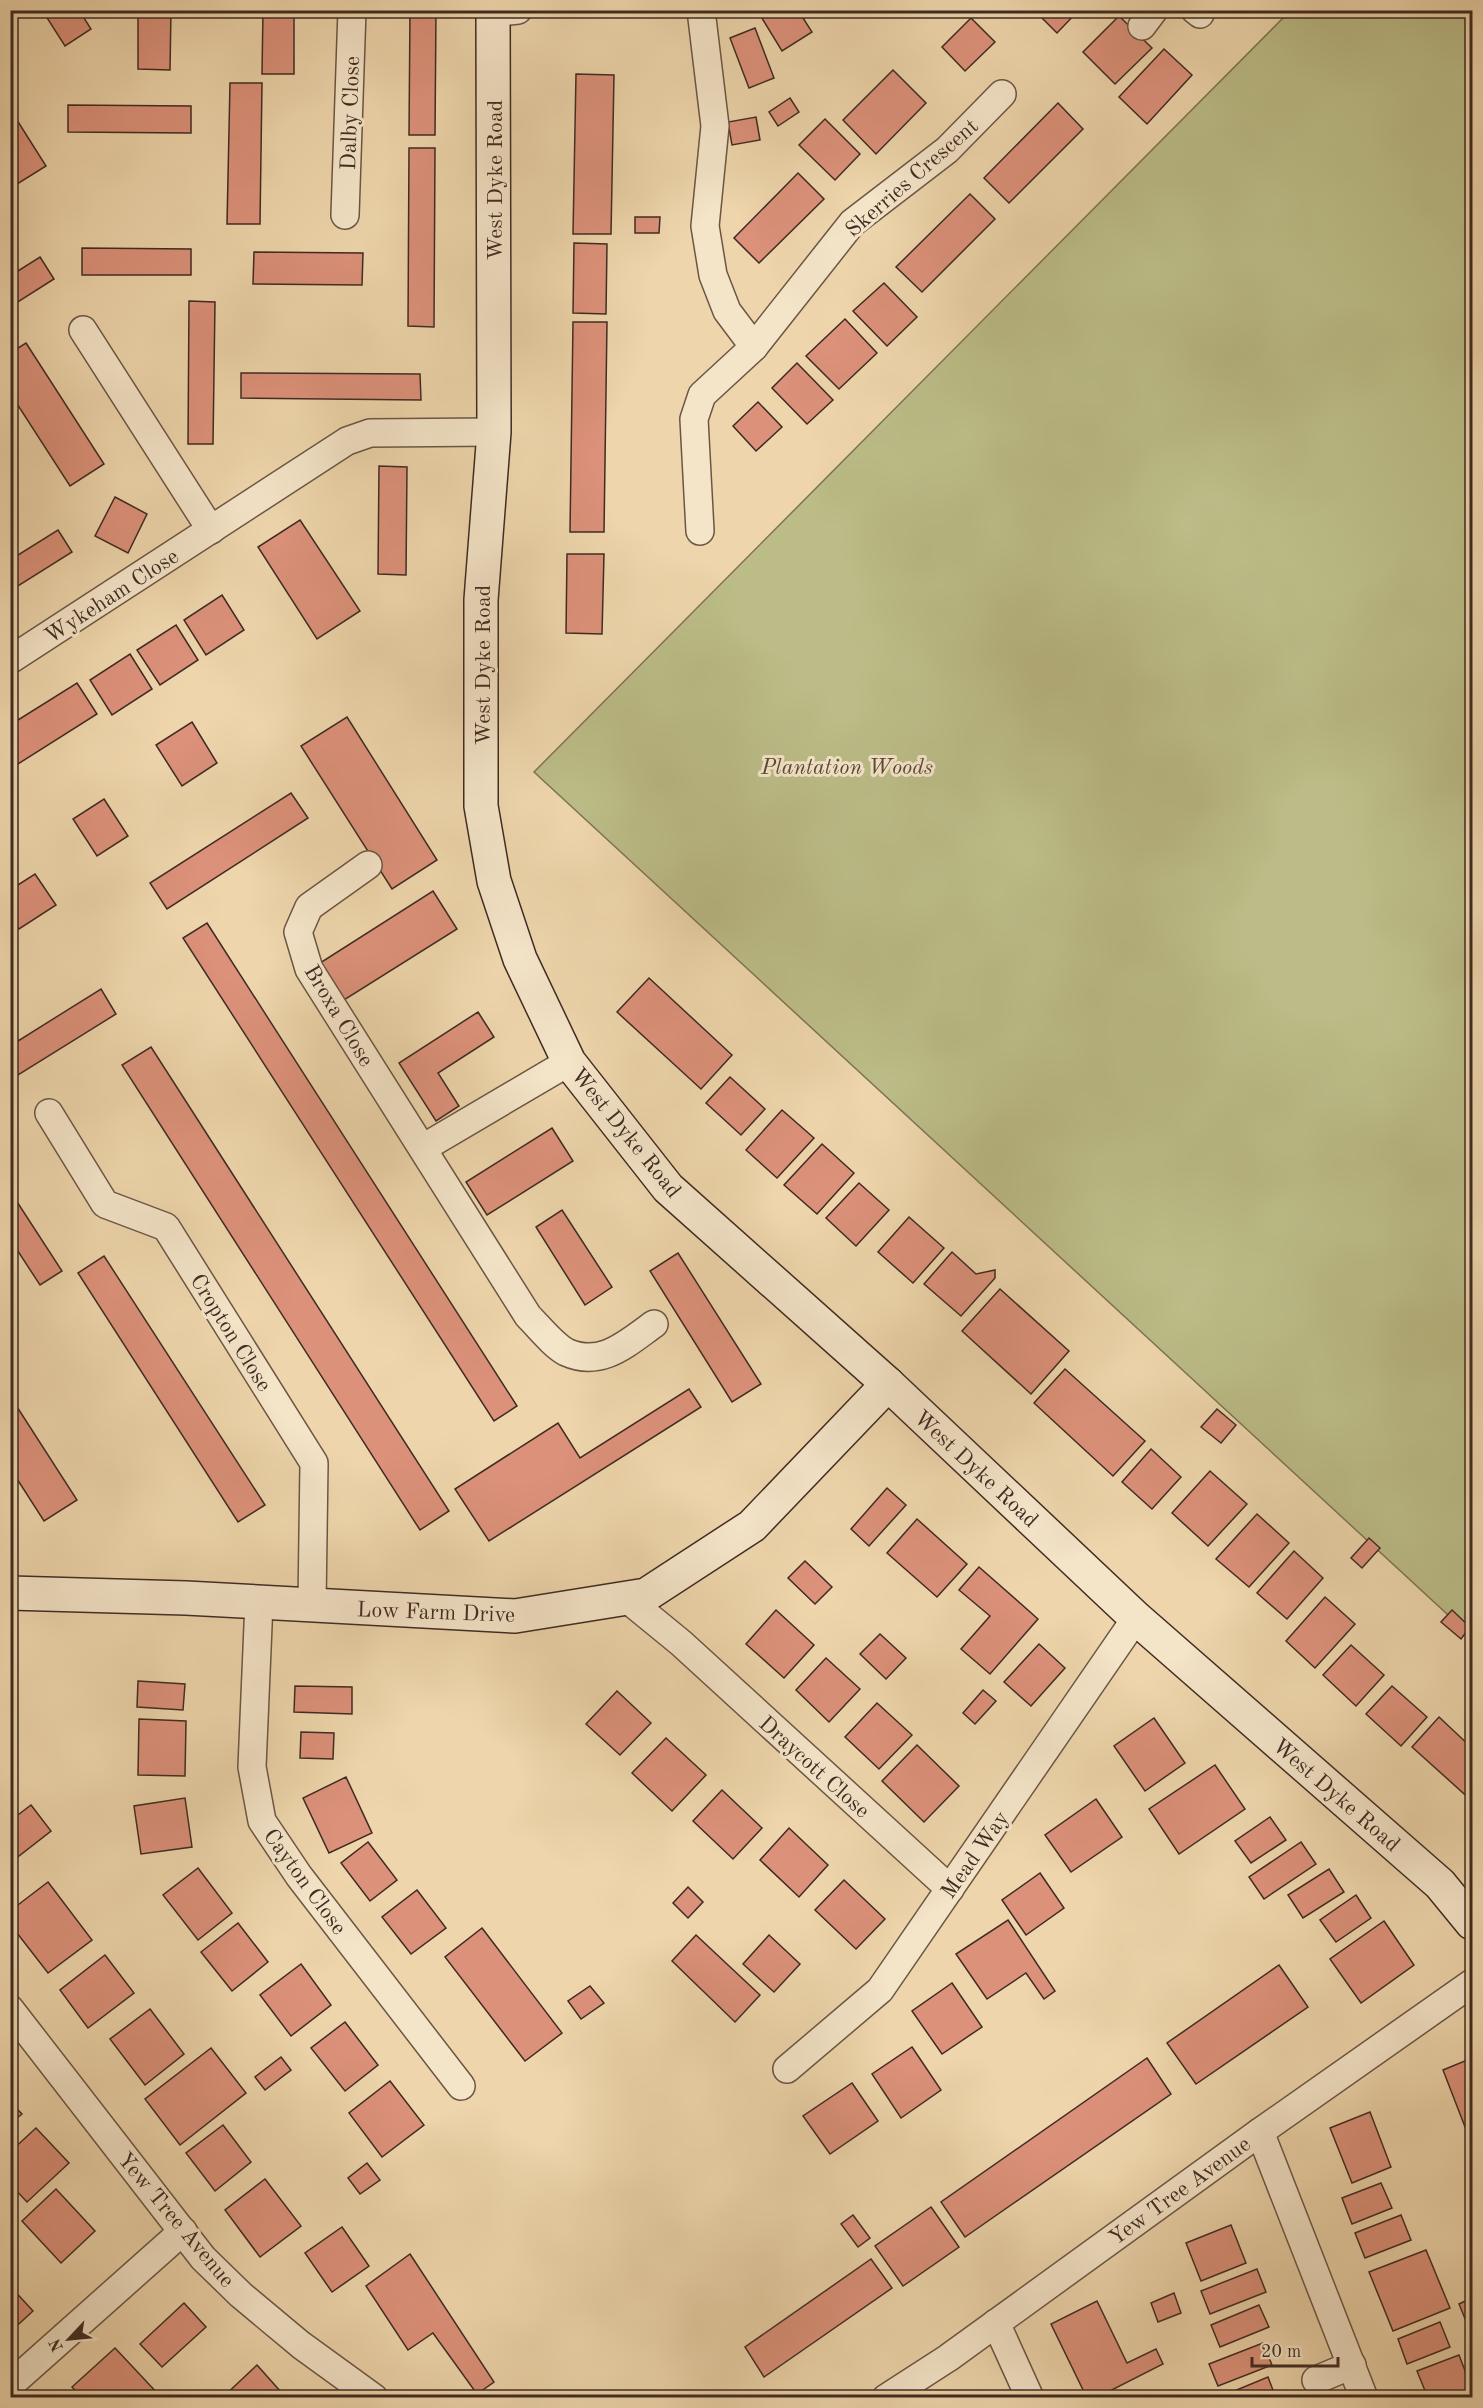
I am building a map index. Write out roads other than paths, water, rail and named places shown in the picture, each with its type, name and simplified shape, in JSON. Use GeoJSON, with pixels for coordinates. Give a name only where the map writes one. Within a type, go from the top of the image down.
{"type":"FeatureCollection","features":[{"type":"Feature","properties":{"kind":"street","name":"Dalby Close"},"geometry":{"type":"LineString","coordinates":[[345,215],[352,10]]}},
{"type":"Feature","properties":{"kind":"street"},"geometry":{"type":"LineString","coordinates":[[701,10],[715,126],[705,226],[713,275],[727,311],[754,346]]}},
{"type":"Feature","properties":{"kind":"street","name":"West Dyke Road"},"geometry":{"type":"LineString","coordinates":[[502,12],[494,432],[481,600],[482,806],[494,881],[517,948],[570,1062],[668,1188],[888,1384],[1136,1618],[1440,1884],[1473,1923]]}},
{"type":"Feature","properties":{"kind":"street","name":"Skerries Crescent"},"geometry":{"type":"LineString","coordinates":[[700,531],[694,419],[702,395],[754,346],[852,223],[948,150],[1002,94]]}},
{"type":"Feature","properties":{"kind":"street"},"geometry":{"type":"LineString","coordinates":[[83,330],[211,530]]}},
{"type":"Feature","properties":{"kind":"street","name":"Wykeham Close"},"geometry":{"type":"LineString","coordinates":[[10,660],[347,441],[370,433],[494,432]]}},
{"type":"Feature","properties":{"kind":"street","name":"Broxa Close"},"geometry":{"type":"LineString","coordinates":[[368,865],[309,907],[298,932],[309,969],[528,1316],[565,1351],[598,1358],[624,1345],[654,1324]]}},
{"type":"Feature","properties":{"kind":"street"},"geometry":{"type":"LineString","coordinates":[[423,1148],[570,1062]]}},
{"type":"Feature","properties":{"kind":"street","name":"Cropton Close"},"geometry":{"type":"LineString","coordinates":[[48,1113],[105,1204],[166,1227],[314,1463],[312,1605]]}},
{"type":"Feature","properties":{"kind":"street","name":"Low Farm Drive"},"geometry":{"type":"LineString","coordinates":[[10,1593],[259,1602],[515,1616],[646,1595],[752,1526],[888,1384]]}},
{"type":"Feature","properties":{"kind":"street","name":"Draycott Close"},"geometry":{"type":"LineString","coordinates":[[626,1598],[681,1643],[950,1889]]}},
{"type":"Feature","properties":{"kind":"street","name":"Cayton Close"},"geometry":{"type":"LineString","coordinates":[[259,1602],[252,1767],[262,1821],[299,1876],[461,2086]]}},
{"type":"Feature","properties":{"kind":"street","name":"Mead Way"},"geometry":{"type":"LineString","coordinates":[[787,2069],[880,1990],[1136,1618]]}},
{"type":"Feature","properties":{"kind":"street","name":"Yew Tree Avenue"},"geometry":{"type":"LineString","coordinates":[[886,2397],[996,2323],[1260,2132],[1473,1983]]}},
{"type":"Feature","properties":{"kind":"street","name":"Yew Tree Avenue"},"geometry":{"type":"LineString","coordinates":[[10,2009],[203,2258],[241,2295],[301,2345],[374,2397]]}},
{"type":"Feature","properties":{"kind":"street"},"geometry":{"type":"LineString","coordinates":[[1260,2132],[1364,2397]]}},
{"type":"Feature","properties":{"kind":"street"},"geometry":{"type":"LineString","coordinates":[[10,2385],[183,2231]]}},
{"type":"Feature","properties":{"kind":"street"},"geometry":{"type":"LineString","coordinates":[[996,2323],[1030,2397]]}},
{"type":"Feature","properties":{"kind":"street"},"geometry":{"type":"LineString","coordinates":[[1316,2380],[1352,2365]]}},
{"type":"Feature","properties":{"kind":"park label","name":"Plantation Woods"},"geometry":{"type":"Point","coordinates":[847,766]}}]}
